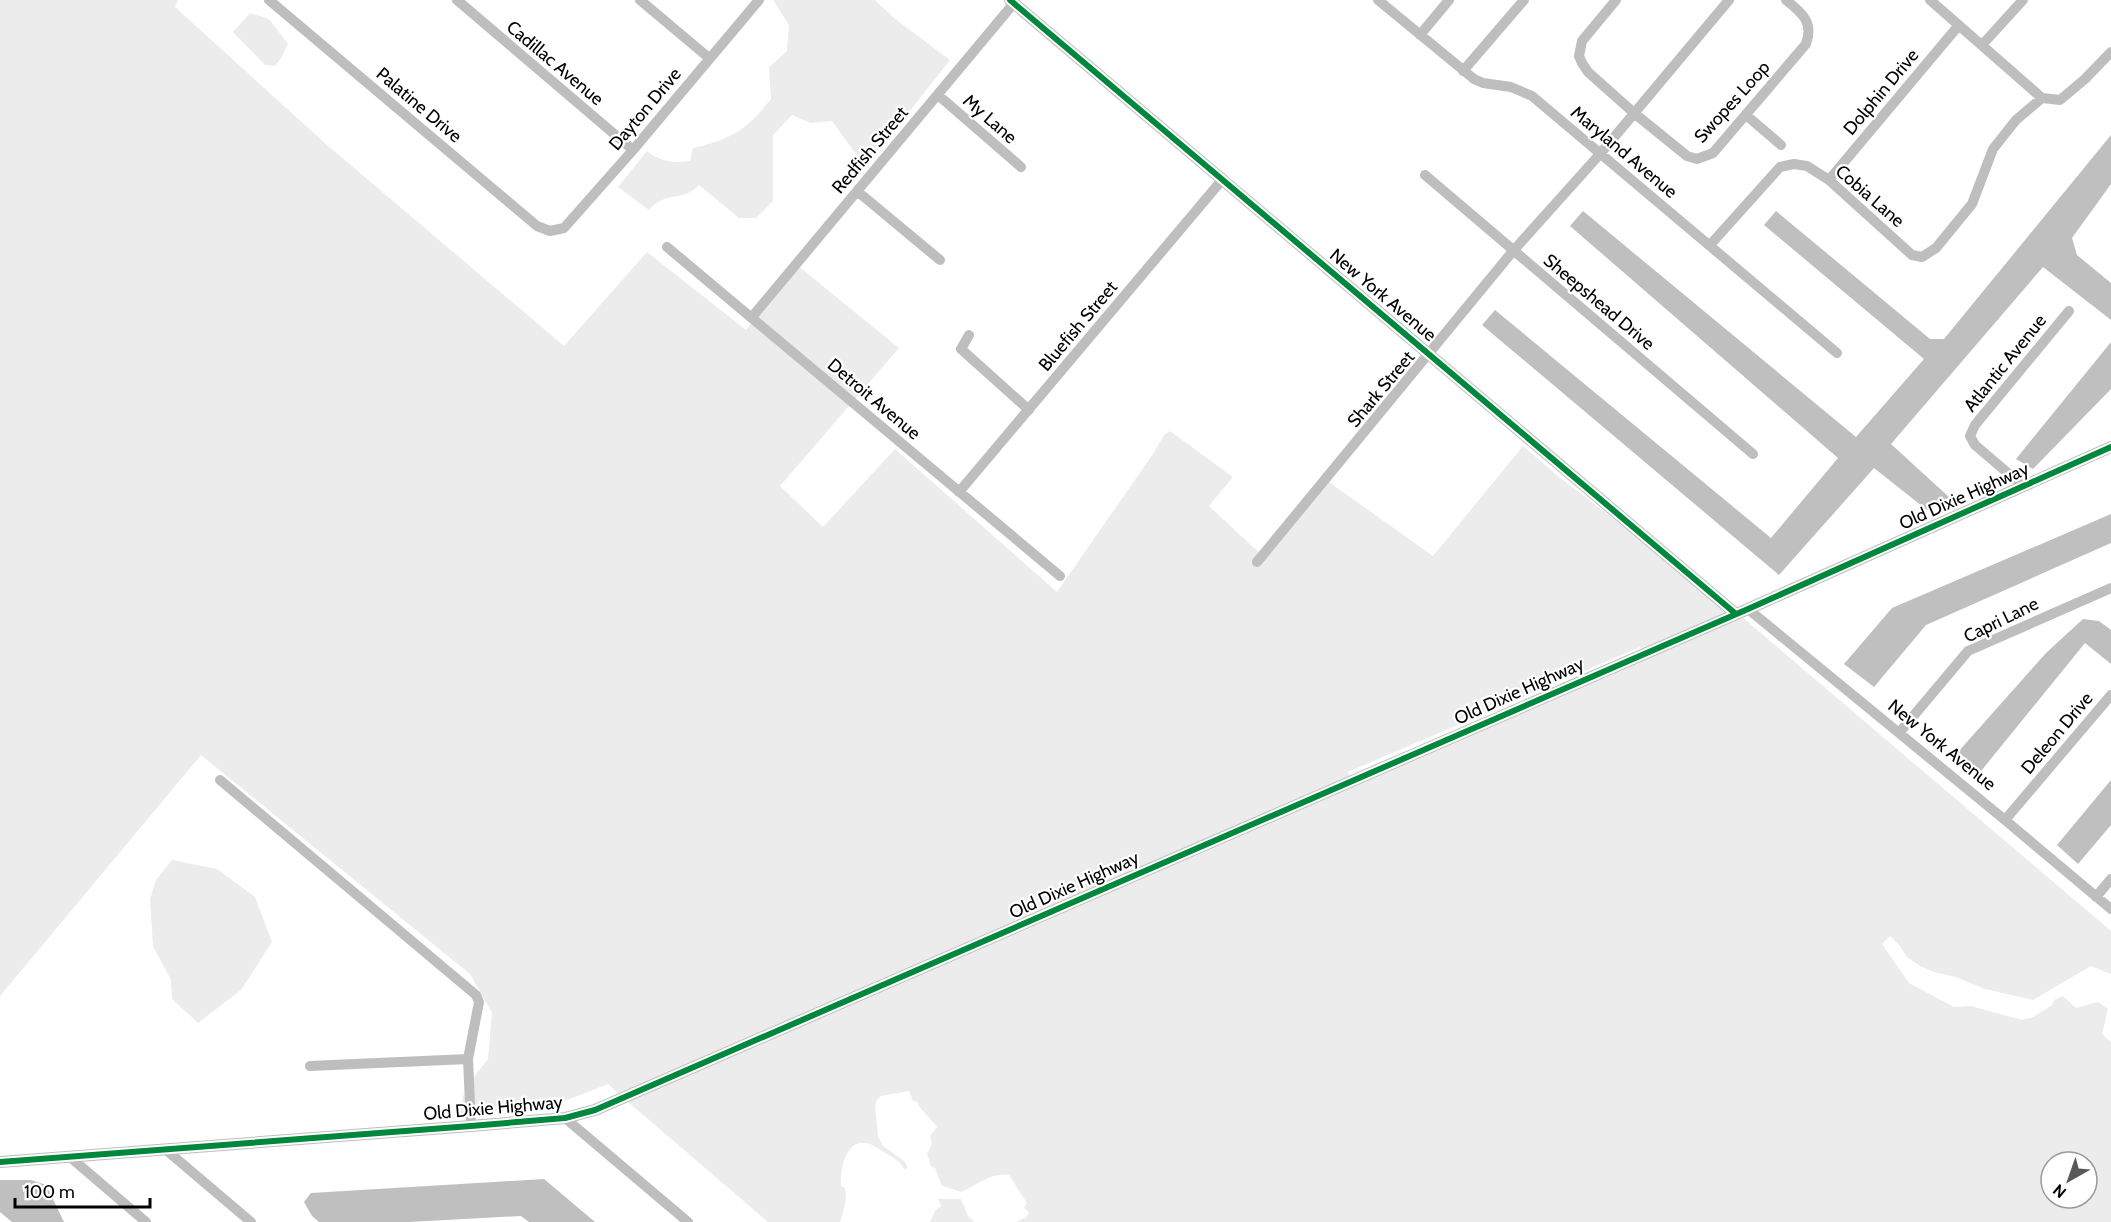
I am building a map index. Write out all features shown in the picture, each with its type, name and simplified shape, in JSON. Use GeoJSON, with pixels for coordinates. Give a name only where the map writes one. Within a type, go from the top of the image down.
{"type":"FeatureCollection","features":[{"type":"Feature","properties":{"kind":"street","name":"Palatine Drive"},"geometry":{"type":"LineString","coordinates":[[269,0],[537,226],[550,231]]}},
{"type":"Feature","properties":{"kind":"street","name":"Cadillac Avenue"},"geometry":{"type":"LineString","coordinates":[[456,0],[633,150]]}},
{"type":"Feature","properties":{"kind":"street"},"geometry":{"type":"LineString","coordinates":[[640,0],[709,58]]}},
{"type":"Feature","properties":{"kind":"street","name":"Dayton Drive"},"geometry":{"type":"LineString","coordinates":[[550,231],[564,228],[759,0]]}},
{"type":"Feature","properties":{"kind":"street","name":"Maryland Avenue"},"geometry":{"type":"LineString","coordinates":[[1378,0],[1463,71],[1483,83],[1511,87],[1532,96],[1837,353]]}},
{"type":"Feature","properties":{"kind":"street"},"geometry":{"type":"LineString","coordinates":[[1420,35],[1449,0]]}},
{"type":"Feature","properties":{"kind":"street"},"geometry":{"type":"LineString","coordinates":[[1463,71],[1524,0]]}},
{"type":"Feature","properties":{"kind":"street"},"geometry":{"type":"LineString","coordinates":[[1616,0],[1582,40],[1579,56],[1588,72],[1634,112]]}},
{"type":"Feature","properties":{"kind":"street","name":"Shark Street"},"geometry":{"type":"LineString","coordinates":[[1257,562],[1513,251],[1600,153],[1729,0]]}},
{"type":"Feature","properties":{"kind":"street","name":"Swopes Loop"},"geometry":{"type":"LineString","coordinates":[[1634,112],[1687,156],[1697,159],[1713,153],[1806,44],[1809,35],[1806,17],[1786,0]]}},
{"type":"Feature","properties":{"kind":"street"},"geometry":{"type":"LineString","coordinates":[[1930,0],[2042,98],[2060,100],[2085,80],[2111,52]]}},
{"type":"Feature","properties":{"kind":"street"},"geometry":{"type":"LineString","coordinates":[[1982,45],[2023,0]]}},
{"type":"Feature","properties":{"kind":"street","name":"Redfish Street"},"geometry":{"type":"LineString","coordinates":[[752,317],[938,95],[1012,2]]}},
{"type":"Feature","properties":{"kind":"street","name":"New York Avenue"},"geometry":{"type":"LineString","coordinates":[[1012,2],[1430,354],[1742,611],[1899,733],[2111,909]]}},
{"type":"Feature","properties":{"kind":"street","name":"Dolphin Drive"},"geometry":{"type":"LineString","coordinates":[[1829,180],[1959,25]]}},
{"type":"Feature","properties":{"kind":"street","name":"My Lane"},"geometry":{"type":"LineString","coordinates":[[938,95],[1021,167]]}},
{"type":"Feature","properties":{"kind":"street","name":"Cobia Lane"},"geometry":{"type":"LineString","coordinates":[[1710,245],[1780,167],[1794,164],[1807,166],[1829,180],[1912,255],[1922,257],[1936,248],[1972,204],[1993,149],[2016,120],[2042,98]]}},
{"type":"Feature","properties":{"kind":"street"},"geometry":{"type":"LineString","coordinates":[[1746,115],[1781,145]]}},
{"type":"Feature","properties":{"kind":"street","name":"Sheepshead Drive"},"geometry":{"type":"LineString","coordinates":[[1425,175],[1753,454]]}},
{"type":"Feature","properties":{"kind":"street","name":"Bluefish Street"},"geometry":{"type":"LineString","coordinates":[[960,492],[1222,180]]}},
{"type":"Feature","properties":{"kind":"street"},"geometry":{"type":"LineString","coordinates":[[857,192],[940,260]]}},
{"type":"Feature","properties":{"kind":"street","name":"Detroit Avenue"},"geometry":{"type":"LineString","coordinates":[[667,247],[1060,576]]}},
{"type":"Feature","properties":{"kind":"street","name":"Atlantic Avenue"},"geometry":{"type":"LineString","coordinates":[[2023,486],[1975,445],[1970,436],[1975,425],[2069,311]]}},
{"type":"Feature","properties":{"kind":"street"},"geometry":{"type":"LineString","coordinates":[[969,335],[961,349],[1029,410]]}},
{"type":"Feature","properties":{"kind":"street","name":"Old Dixie Highway"},"geometry":{"type":"LineString","coordinates":[[0,1162],[565,1118],[595,1110],[1742,611],[2111,447]]}},
{"type":"Feature","properties":{"kind":"street","name":"Capri Lane"},"geometry":{"type":"LineString","coordinates":[[1899,733],[1968,651],[2111,588]]}},
{"type":"Feature","properties":{"kind":"street","name":"Deleon Drive"},"geometry":{"type":"LineString","coordinates":[[2005,820],[2111,695]]}},
{"type":"Feature","properties":{"kind":"street"},"geometry":{"type":"LineString","coordinates":[[220,780],[476,995],[479,1002],[468,1059],[471,1126]]}},
{"type":"Feature","properties":{"kind":"street"},"geometry":{"type":"LineString","coordinates":[[2096,897],[2111,879]]}},
{"type":"Feature","properties":{"kind":"street"},"geometry":{"type":"LineString","coordinates":[[310,1066],[468,1059]]}},
{"type":"Feature","properties":{"kind":"street"},"geometry":{"type":"LineString","coordinates":[[565,1118],[688,1222]]}},
{"type":"Feature","properties":{"kind":"street"},"geometry":{"type":"LineString","coordinates":[[165,1149],[251,1222]]}},
{"type":"Feature","properties":{"kind":"street"},"geometry":{"type":"LineString","coordinates":[[70,1158],[146,1222]]}},
{"type":"Feature","properties":{"kind":"shaded area"},"geometry":{"type":"Polygon","coordinates":[[[0,0],[178,0],[175,7],[327,145],[564,346],[647,252],[746,330],[797,265],[899,348],[780,486],[823,527],[895,449],[1057,592],[1164,435],[1170,431],[1233,477],[1209,506],[1265,558],[1326,480],[1433,556],[1523,446],[1727,612],[1348,772],[1351,776],[619,1094],[608,1084],[552,1106],[459,1114],[463,1096],[488,1059],[492,1013],[470,974],[201,755],[0,996],[0,0]]]}},
{"type":"Feature","properties":{"kind":"shaded area"},"geometry":{"type":"Polygon","coordinates":[[[773,0],[875,0],[894,18],[950,60],[871,160],[867,158],[863,164],[832,121],[811,123],[792,115],[773,135],[773,201],[756,218],[739,218],[699,185],[686,194],[662,200],[649,210],[618,187],[647,151],[667,161],[690,161],[693,148],[718,141],[737,132],[753,119],[771,99],[769,67],[787,51],[789,25],[773,0]]]}},
{"type":"Feature","properties":{"kind":"shaded area"},"geometry":{"type":"Polygon","coordinates":[[[250,13],[269,19],[288,44],[275,66],[265,65],[233,32],[250,13]]]}},
{"type":"Feature","properties":{"kind":"shaded area"},"geometry":{"type":"Polygon","coordinates":[[[2111,135],[2111,184],[2072,238],[2077,255],[2111,283],[2111,320],[2043,267],[1891,444],[1950,498],[1927,510],[1874,468],[1779,575],[1482,325],[1495,310],[1771,538],[1838,458],[1570,226],[1583,211],[1856,437],[1924,359],[1764,225],[1776,211],[1930,339],[1944,339],[2111,135]]]}},
{"type":"Feature","properties":{"kind":"shaded area"},"geometry":{"type":"Polygon","coordinates":[[[2111,342],[2111,389],[2033,469],[2016,459],[2111,342]]]}},
{"type":"Feature","properties":{"kind":"shaded area"},"geometry":{"type":"Polygon","coordinates":[[[2111,514],[2111,543],[1926,625],[1874,687],[1844,664],[1892,608],[2111,514]]]}},
{"type":"Feature","properties":{"kind":"shaded area"},"geometry":{"type":"Polygon","coordinates":[[[1742,617],[2111,931],[2111,974],[2091,966],[2033,1000],[1985,989],[1920,966],[1907,957],[1890,936],[1882,944],[1909,983],[1954,1007],[1971,1006],[2022,1020],[2033,1017],[2051,1006],[2054,1000],[2063,996],[2076,1008],[2098,1002],[2108,1009],[2102,1034],[2111,1042],[2111,1222],[1016,1222],[1026,1217],[1029,1212],[1024,1208],[1027,1203],[1009,1175],[991,1177],[962,1192],[942,1186],[927,1154],[932,1144],[930,1136],[937,1127],[917,1102],[913,1101],[909,1091],[881,1096],[875,1106],[878,1136],[883,1146],[904,1161],[908,1168],[904,1169],[897,1160],[874,1146],[859,1143],[848,1152],[841,1173],[841,1186],[845,1188],[846,1197],[840,1222],[768,1222],[627,1101],[1742,617]]]}},
{"type":"Feature","properties":{"kind":"shaded area"},"geometry":{"type":"Polygon","coordinates":[[[2083,619],[2099,621],[2111,630],[2111,664],[2085,643],[1981,771],[1958,752],[2046,653],[2083,619]]]}},
{"type":"Feature","properties":{"kind":"shaded area"},"geometry":{"type":"Polygon","coordinates":[[[2111,780],[2111,825],[2078,864],[2057,845],[2111,780]]]}},
{"type":"Feature","properties":{"kind":"shaded area"},"geometry":{"type":"Polygon","coordinates":[[[172,860],[217,869],[255,897],[272,942],[241,990],[198,1023],[172,999],[171,980],[153,946],[150,899],[156,880],[172,860]]]}},
{"type":"Feature","properties":{"kind":"shaded area"},"geometry":{"type":"Polygon","coordinates":[[[544,1179],[595,1222],[529,1222],[521,1216],[409,1222],[319,1222],[312,1216],[304,1202],[311,1193],[544,1179]]]}},
{"type":"Feature","properties":{"kind":"shaded area"},"geometry":{"type":"Polygon","coordinates":[[[0,1180],[31,1180],[46,1185],[64,1222],[12,1222],[0,1212],[0,1180]]]}},
{"type":"Feature","properties":{"kind":"shaded area"},"geometry":{"type":"Polygon","coordinates":[[[938,1199],[961,1199],[968,1216],[974,1222],[930,1222],[935,1211],[941,1206],[938,1199]]]}},
{"type":"Feature","properties":{"kind":"cycle path"},"geometry":{"type":"LineString","coordinates":[[1010,0],[1736,614]]}},
{"type":"Feature","properties":{"kind":"cycle path"},"geometry":{"type":"LineString","coordinates":[[0,1162],[565,1118],[595,1110],[1748,609],[2111,447]]}}]}
